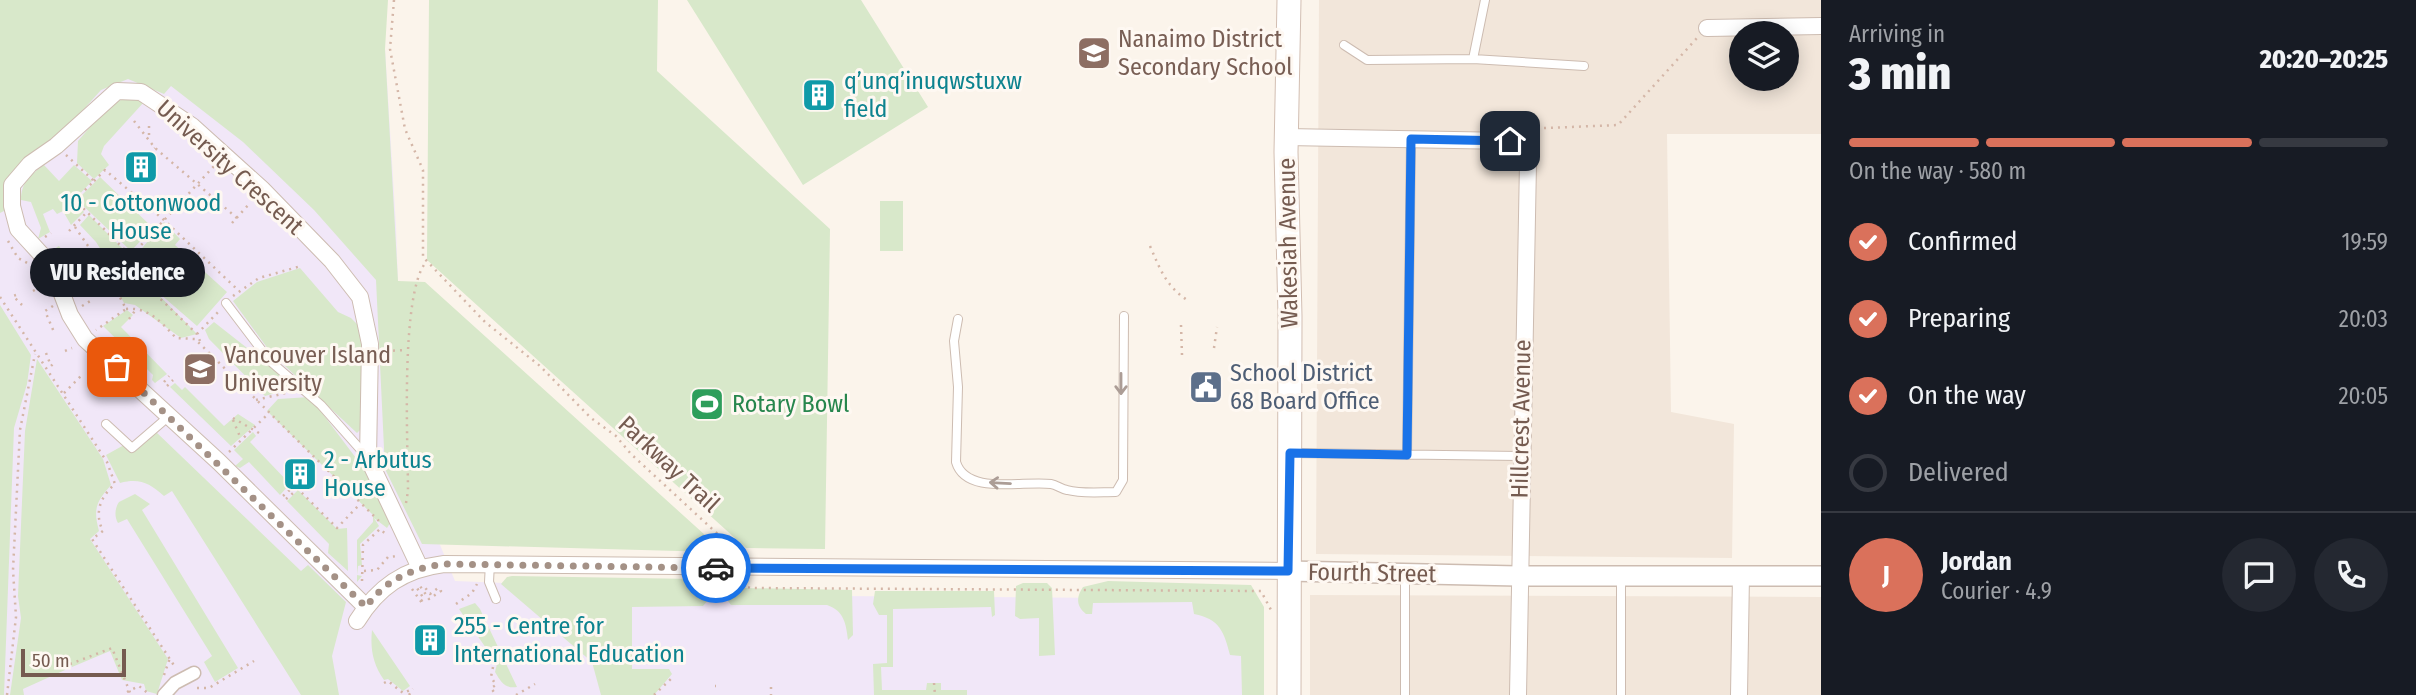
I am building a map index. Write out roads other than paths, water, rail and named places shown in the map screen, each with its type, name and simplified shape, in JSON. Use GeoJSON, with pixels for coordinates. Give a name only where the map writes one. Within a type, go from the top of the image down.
{"type":"FeatureCollection","features":[{"type":"Feature","properties":{"kind":"main road","name":"Wakesiah Avenue"},"geometry":{"type":"LineString","coordinates":[[1289,0],[1286,137],[1290,453],[1289,695]]}},
{"type":"Feature","properties":{"kind":"street"},"geometry":{"type":"LineString","coordinates":[[1707,28],[1821,26]]}},
{"type":"Feature","properties":{"kind":"street","name":"University Crescent"},"geometry":{"type":"LineString","coordinates":[[366,607],[85,339],[70,315],[51,265],[18,229],[12,206],[12,185],[30,163],[56,146],[117,91],[130,89],[154,98],[192,126],[262,190],[332,261],[360,297],[370,344],[368,458],[415,572]]}},
{"type":"Feature","properties":{"kind":"street"},"geometry":{"type":"LineString","coordinates":[[1286,137],[1411,139]]}},
{"type":"Feature","properties":{"kind":"street","name":"Hillcrest Avenue"},"geometry":{"type":"LineString","coordinates":[[1411,139],[1510,141],[1523,144],[1528,163],[1520,456],[1518,695]]}},
{"type":"Feature","properties":{"kind":"street","name":"Fourth Street"},"geometry":{"type":"LineString","coordinates":[[357,621],[387,585],[415,572],[490,563],[735,568],[1288,571],[1405,575],[1821,576]]}},
{"type":"Feature","properties":{"kind":"street"},"geometry":{"type":"LineString","coordinates":[[1739,695],[1741,575]]}},
{"type":"Feature","properties":{"kind":"street"},"geometry":{"type":"LineString","coordinates":[[164,695],[175,683],[194,673]]}},
{"type":"Feature","properties":{"kind":"lane"},"geometry":{"type":"LineString","coordinates":[[1473,59],[1485,0]]}},
{"type":"Feature","properties":{"kind":"lane"},"geometry":{"type":"LineString","coordinates":[[1344,46],[1367,60],[1473,59],[1584,66]]}},
{"type":"Feature","properties":{"kind":"lane"},"geometry":{"type":"LineString","coordinates":[[1407,455],[1411,139]]}},
{"type":"Feature","properties":{"kind":"lane"},"geometry":{"type":"LineString","coordinates":[[226,303],[270,361],[321,405],[368,458]]}},
{"type":"Feature","properties":{"kind":"lane"},"geometry":{"type":"LineString","coordinates":[[958,319],[954,341],[958,387],[956,462],[959,472],[968,478],[995,484],[1053,484],[1077,492],[1116,492],[1123,480],[1124,316]]}},
{"type":"Feature","properties":{"kind":"lane"},"geometry":{"type":"LineString","coordinates":[[106,424],[132,448],[168,417]]}},
{"type":"Feature","properties":{"kind":"lane"},"geometry":{"type":"LineString","coordinates":[[1290,453],[1520,456]]}},
{"type":"Feature","properties":{"kind":"lane"},"geometry":{"type":"LineString","coordinates":[[490,563],[489,582],[496,600]]}},
{"type":"Feature","properties":{"kind":"lane"},"geometry":{"type":"LineString","coordinates":[[1621,574],[1621,695]]}},
{"type":"Feature","properties":{"kind":"lane"},"geometry":{"type":"LineString","coordinates":[[1405,575],[1405,695]]}},
{"type":"Feature","properties":{"kind":"place","name":"Nanaimo District Secondary School"},"geometry":{"type":"Point","coordinates":[1094,53]}},
{"type":"Feature","properties":{"kind":"place","name":"q’unq’inuqwstuxw field"},"geometry":{"type":"Point","coordinates":[819,95]}},
{"type":"Feature","properties":{"kind":"place","name":"10 - Cottonwood House"},"geometry":{"type":"Point","coordinates":[141,167]}},
{"type":"Feature","properties":{"kind":"place","name":"VIU Residence"},"geometry":{"type":"Point","coordinates":[117,367]}},
{"type":"Feature","properties":{"kind":"place","name":"Vancouver Island University"},"geometry":{"type":"Point","coordinates":[200,369]}},
{"type":"Feature","properties":{"kind":"place","name":"School District 68 Board Office"},"geometry":{"type":"Point","coordinates":[1206,387]}},
{"type":"Feature","properties":{"kind":"place","name":"Rotary Bowl"},"geometry":{"type":"Point","coordinates":[707,404]}},
{"type":"Feature","properties":{"kind":"place","name":"2 - Arbutus House"},"geometry":{"type":"Point","coordinates":[300,474]}},
{"type":"Feature","properties":{"kind":"place","name":"255 - Centre for International Education"},"geometry":{"type":"Point","coordinates":[430,640]}}]}
